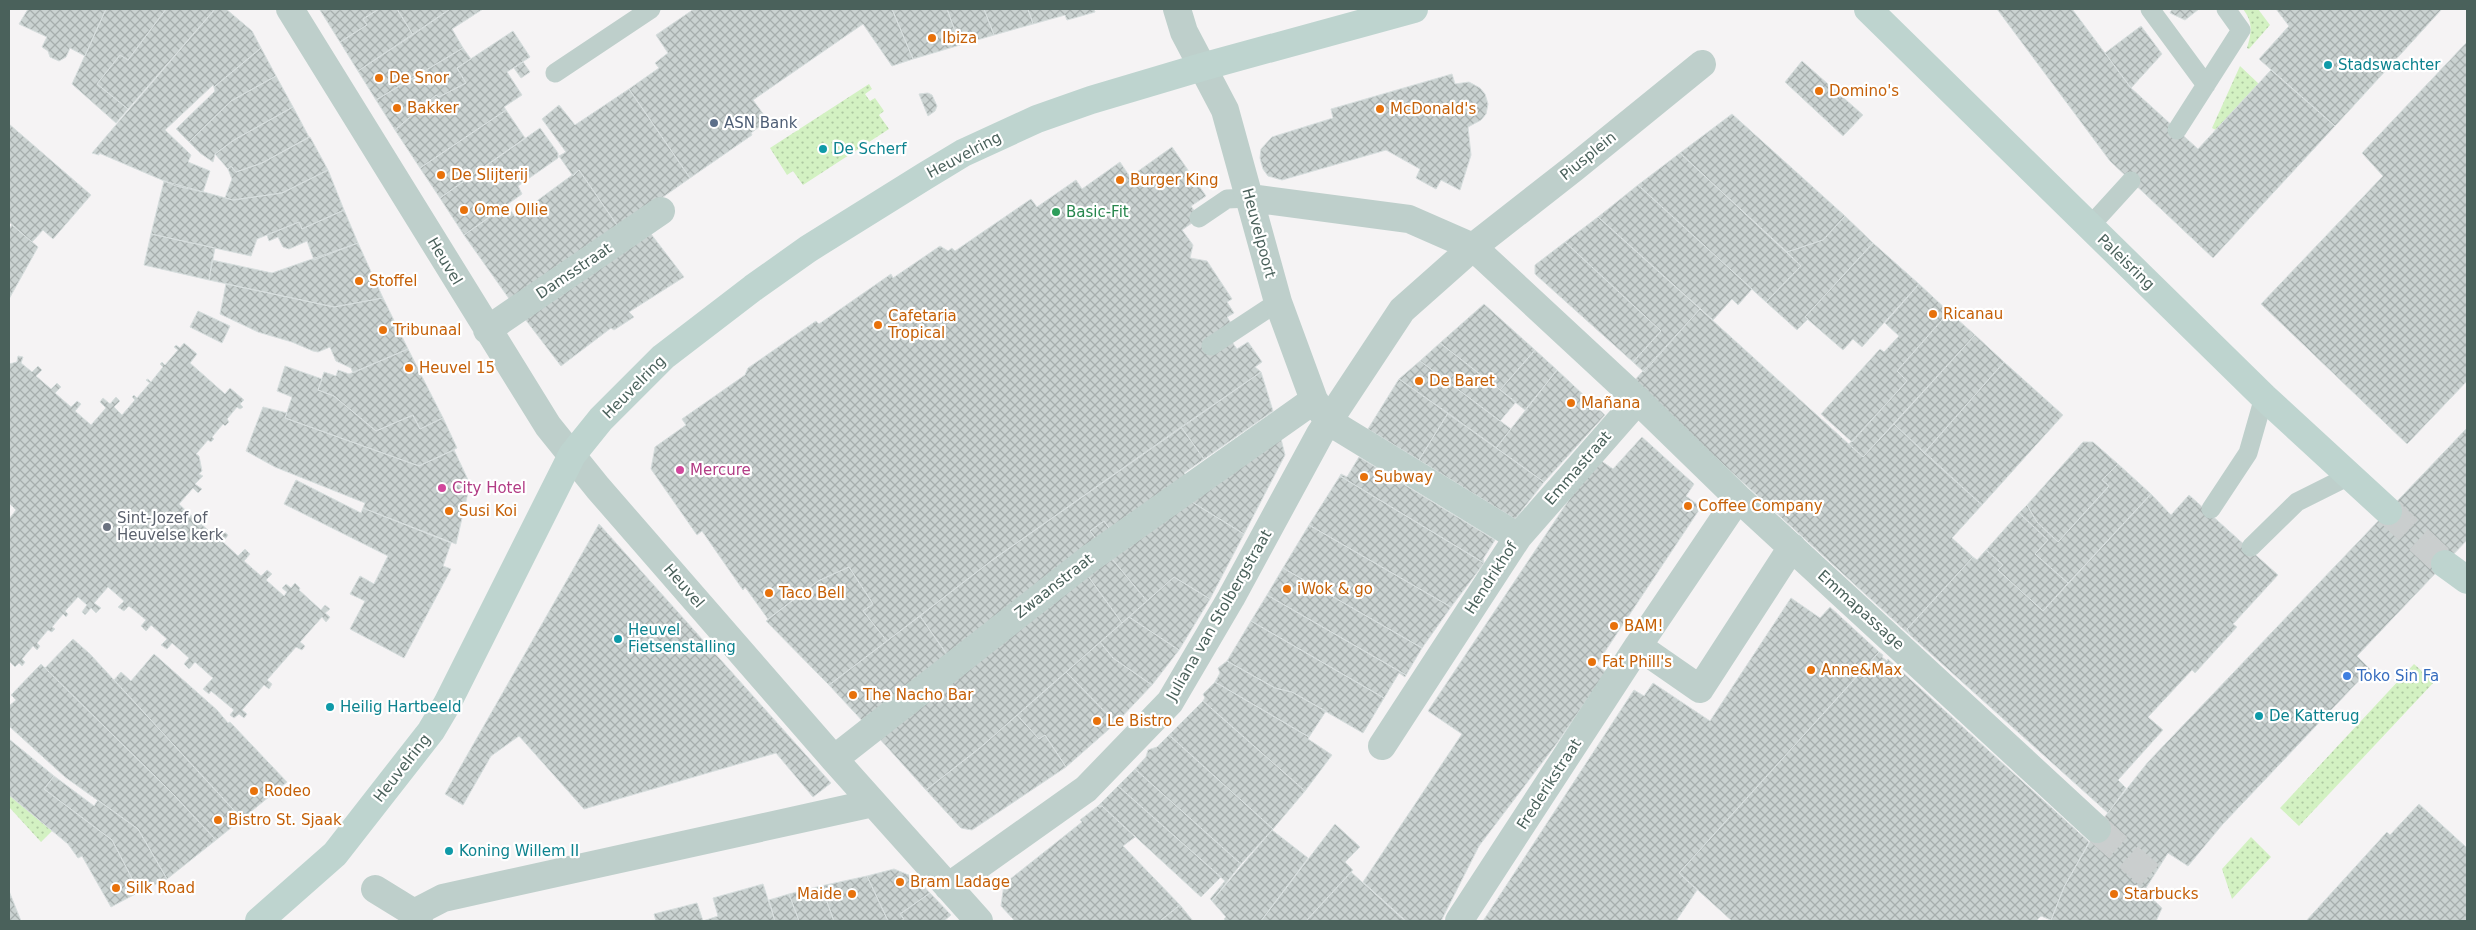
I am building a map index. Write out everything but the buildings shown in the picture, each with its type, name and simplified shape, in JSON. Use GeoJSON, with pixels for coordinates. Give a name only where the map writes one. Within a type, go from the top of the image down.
{"type":"FeatureCollection","features":[{"type":"Feature","properties":{"kind":"street","name":"Heuvel"},"geometry":{"type":"LineString","coordinates":[[290,9],[548,426],[594,482],[834,759],[979,921]]}},
{"type":"Feature","properties":{"kind":"street","name":"Heuvelpoort"},"geometry":{"type":"LineString","coordinates":[[1177,9],[1184,32],[1225,110],[1278,302],[1321,417]]}},
{"type":"Feature","properties":{"kind":"street"},"geometry":{"type":"LineString","coordinates":[[1202,67],[1414,9]]}},
{"type":"Feature","properties":{"kind":"street","name":"Paleisring"},"geometry":{"type":"LineString","coordinates":[[1868,9],[2264,397],[2388,512]]}},
{"type":"Feature","properties":{"kind":"street","name":"Piusplein"},"geometry":{"type":"LineString","coordinates":[[1282,423],[1321,417],[1402,310],[1473,247],[1702,64]]}},
{"type":"Feature","properties":{"kind":"street","name":"Heuvelring"},"geometry":{"type":"LineString","coordinates":[[259,921],[335,854],[431,731],[447,704],[572,455],[628,390],[698,328],[800,255],[963,153],[1037,119],[1091,100],[1202,67]]}},
{"type":"Feature","properties":{"kind":"street"},"geometry":{"type":"LineString","coordinates":[[1250,198],[1409,219],[1473,247],[1632,395]]}},
{"type":"Feature","properties":{"kind":"street","name":"Damsstraat"},"geometry":{"type":"LineString","coordinates":[[487,330],[661,211]]}},
{"type":"Feature","properties":{"kind":"street","name":"Emmapassage"},"geometry":{"type":"LineString","coordinates":[[1632,395],[1738,498],[2097,829]]}},
{"type":"Feature","properties":{"kind":"street","name":"Emmastraat"},"geometry":{"type":"LineString","coordinates":[[1518,537],[1632,395]]}},
{"type":"Feature","properties":{"kind":"street","name":"Hendrikhof"},"geometry":{"type":"LineString","coordinates":[[1321,417],[1518,537],[1382,746]]}},
{"type":"Feature","properties":{"kind":"street","name":"Juliana van Stolbergstraat"},"geometry":{"type":"LineString","coordinates":[[948,887],[1086,789],[1170,702],[1231,598],[1321,417]]}},
{"type":"Feature","properties":{"kind":"street","name":"Zwaanstraat"},"geometry":{"type":"LineString","coordinates":[[834,759],[1089,559],[1282,423]]}},
{"type":"Feature","properties":{"kind":"street","name":"Frederikstraat"},"geometry":{"type":"LineString","coordinates":[[1459,921],[1638,646],[1738,498]]}},
{"type":"Feature","properties":{"kind":"street"},"geometry":{"type":"LineString","coordinates":[[1638,646],[1700,689],[1792,547]]}},
{"type":"Feature","properties":{"kind":"street"},"geometry":{"type":"LineString","coordinates":[[2445,564],[2467,580]]}},
{"type":"Feature","properties":{"kind":"street"},"geometry":{"type":"LineString","coordinates":[[375,889],[417,917],[443,898],[873,803]]}},
{"type":"Feature","properties":{"kind":"lane"},"geometry":{"type":"LineString","coordinates":[[555,73],[651,9]]}},
{"type":"Feature","properties":{"kind":"lane"},"geometry":{"type":"LineString","coordinates":[[2150,9],[2206,85]]}},
{"type":"Feature","properties":{"kind":"lane"},"geometry":{"type":"LineString","coordinates":[[2177,130],[2241,30],[2226,9]]}},
{"type":"Feature","properties":{"kind":"lane"},"geometry":{"type":"LineString","coordinates":[[2090,226],[2131,181]]}},
{"type":"Feature","properties":{"kind":"lane"},"geometry":{"type":"LineString","coordinates":[[1199,218],[1227,199],[1250,198]]}},
{"type":"Feature","properties":{"kind":"lane"},"geometry":{"type":"LineString","coordinates":[[1212,346],[1278,302]]}},
{"type":"Feature","properties":{"kind":"lane"},"geometry":{"type":"LineString","coordinates":[[2211,509],[2248,453],[2264,397]]}},
{"type":"Feature","properties":{"kind":"lane"},"geometry":{"type":"LineString","coordinates":[[2251,546],[2297,502],[2349,476]]}},
{"type":"Feature","properties":{"kind":"green space"},"geometry":{"type":"Polygon","coordinates":[[[2243,9],[2258,9],[2270,25],[2249,49],[2247,48],[2251,32],[2250,23],[2243,9]]]}},
{"type":"Feature","properties":{"kind":"green space"},"geometry":{"type":"Polygon","coordinates":[[[2240,66],[2259,84],[2216,130],[2212,128],[2240,66]]]}},
{"type":"Feature","properties":{"kind":"green space"},"geometry":{"type":"Polygon","coordinates":[[[869,84],[872,89],[865,94],[870,101],[875,98],[884,111],[879,115],[889,129],[803,185],[793,171],[787,175],[770,148],[869,84]]]}},
{"type":"Feature","properties":{"kind":"green space"},"geometry":{"type":"Polygon","coordinates":[[[2414,664],[2434,682],[2299,826],[2280,808],[2414,664]]]}},
{"type":"Feature","properties":{"kind":"green space"},"geometry":{"type":"Polygon","coordinates":[[[9,795],[52,831],[41,842],[9,807],[9,795]]]}},
{"type":"Feature","properties":{"kind":"green space"},"geometry":{"type":"Polygon","coordinates":[[[2251,837],[2271,857],[2232,899],[2222,869],[2251,837]]]}},
{"type":"Feature","properties":{"kind":"tunnel"},"geometry":{"type":"LineString","coordinates":[[2388,511],[2445,564]]}},
{"type":"Feature","properties":{"kind":"tunnel"},"geometry":{"type":"LineString","coordinates":[[2097,829],[2157,882]]}},
{"type":"Feature","properties":{"kind":"place","name":"Ibiza"},"geometry":{"type":"Point","coordinates":[932,38]}},
{"type":"Feature","properties":{"kind":"place","name":"Stadswachter"},"geometry":{"type":"Point","coordinates":[2328,65]}},
{"type":"Feature","properties":{"kind":"place","name":"De Snor"},"geometry":{"type":"Point","coordinates":[379,78]}},
{"type":"Feature","properties":{"kind":"place","name":"Domino's"},"geometry":{"type":"Point","coordinates":[1819,91]}},
{"type":"Feature","properties":{"kind":"place","name":"Bakker"},"geometry":{"type":"Point","coordinates":[397,108]}},
{"type":"Feature","properties":{"kind":"place","name":"McDonald's"},"geometry":{"type":"Point","coordinates":[1380,109]}},
{"type":"Feature","properties":{"kind":"place","name":"ASN Bank"},"geometry":{"type":"Point","coordinates":[714,123]}},
{"type":"Feature","properties":{"kind":"place","name":"De Scherf"},"geometry":{"type":"Point","coordinates":[823,149]}},
{"type":"Feature","properties":{"kind":"place","name":"De Slijterij"},"geometry":{"type":"Point","coordinates":[441,175]}},
{"type":"Feature","properties":{"kind":"place","name":"Burger King"},"geometry":{"type":"Point","coordinates":[1120,180]}},
{"type":"Feature","properties":{"kind":"place","name":"Ome Ollie"},"geometry":{"type":"Point","coordinates":[464,210]}},
{"type":"Feature","properties":{"kind":"place","name":"Basic-Fit"},"geometry":{"type":"Point","coordinates":[1056,212]}},
{"type":"Feature","properties":{"kind":"place","name":"Stoffel"},"geometry":{"type":"Point","coordinates":[359,281]}},
{"type":"Feature","properties":{"kind":"place","name":"Ricanau"},"geometry":{"type":"Point","coordinates":[1933,314]}},
{"type":"Feature","properties":{"kind":"place","name":"Cafetaria Tropical"},"geometry":{"type":"Point","coordinates":[878,325]}},
{"type":"Feature","properties":{"kind":"place","name":"Tribunaal"},"geometry":{"type":"Point","coordinates":[383,330]}},
{"type":"Feature","properties":{"kind":"place","name":"Heuvel 15"},"geometry":{"type":"Point","coordinates":[409,368]}},
{"type":"Feature","properties":{"kind":"place","name":"De Baret"},"geometry":{"type":"Point","coordinates":[1419,381]}},
{"type":"Feature","properties":{"kind":"place","name":"Mañana"},"geometry":{"type":"Point","coordinates":[1571,403]}},
{"type":"Feature","properties":{"kind":"place","name":"Mercure"},"geometry":{"type":"Point","coordinates":[680,470]}},
{"type":"Feature","properties":{"kind":"place","name":"Subway"},"geometry":{"type":"Point","coordinates":[1364,477]}},
{"type":"Feature","properties":{"kind":"place","name":"City Hotel"},"geometry":{"type":"Point","coordinates":[442,488]}},
{"type":"Feature","properties":{"kind":"place","name":"Coffee Company"},"geometry":{"type":"Point","coordinates":[1688,506]}},
{"type":"Feature","properties":{"kind":"place","name":"Susi Koi"},"geometry":{"type":"Point","coordinates":[449,511]}},
{"type":"Feature","properties":{"kind":"place","name":"Sint-Jozef of Heuvelse kerk"},"geometry":{"type":"Point","coordinates":[107,527]}},
{"type":"Feature","properties":{"kind":"place","name":"iWok & go"},"geometry":{"type":"Point","coordinates":[1287,589]}},
{"type":"Feature","properties":{"kind":"place","name":"Taco Bell"},"geometry":{"type":"Point","coordinates":[769,593]}},
{"type":"Feature","properties":{"kind":"place","name":"BAM!"},"geometry":{"type":"Point","coordinates":[1614,626]}},
{"type":"Feature","properties":{"kind":"place","name":"Heuvel Fietsenstalling"},"geometry":{"type":"Point","coordinates":[618,639]}},
{"type":"Feature","properties":{"kind":"place","name":"Fat Phill's"},"geometry":{"type":"Point","coordinates":[1592,662]}},
{"type":"Feature","properties":{"kind":"place","name":"Anne&Max"},"geometry":{"type":"Point","coordinates":[1811,670]}},
{"type":"Feature","properties":{"kind":"place","name":"Toko Sin Fa"},"geometry":{"type":"Point","coordinates":[2347,676]}},
{"type":"Feature","properties":{"kind":"place","name":"The Nacho Bar"},"geometry":{"type":"Point","coordinates":[853,695]}},
{"type":"Feature","properties":{"kind":"place","name":"Heilig Hartbeeld"},"geometry":{"type":"Point","coordinates":[330,707]}},
{"type":"Feature","properties":{"kind":"place","name":"De Katterug"},"geometry":{"type":"Point","coordinates":[2259,716]}},
{"type":"Feature","properties":{"kind":"place","name":"Le Bistro"},"geometry":{"type":"Point","coordinates":[1097,721]}},
{"type":"Feature","properties":{"kind":"place","name":"Rodeo"},"geometry":{"type":"Point","coordinates":[254,791]}},
{"type":"Feature","properties":{"kind":"place","name":"Bistro St. Sjaak"},"geometry":{"type":"Point","coordinates":[218,820]}},
{"type":"Feature","properties":{"kind":"place","name":"Koning Willem II"},"geometry":{"type":"Point","coordinates":[449,851]}},
{"type":"Feature","properties":{"kind":"place","name":"Bram Ladage"},"geometry":{"type":"Point","coordinates":[900,882]}},
{"type":"Feature","properties":{"kind":"place","name":"Silk Road"},"geometry":{"type":"Point","coordinates":[116,888]}},
{"type":"Feature","properties":{"kind":"place","name":"Maide"},"geometry":{"type":"Point","coordinates":[852,894]}},
{"type":"Feature","properties":{"kind":"place","name":"Starbucks"},"geometry":{"type":"Point","coordinates":[2114,894]}}]}
